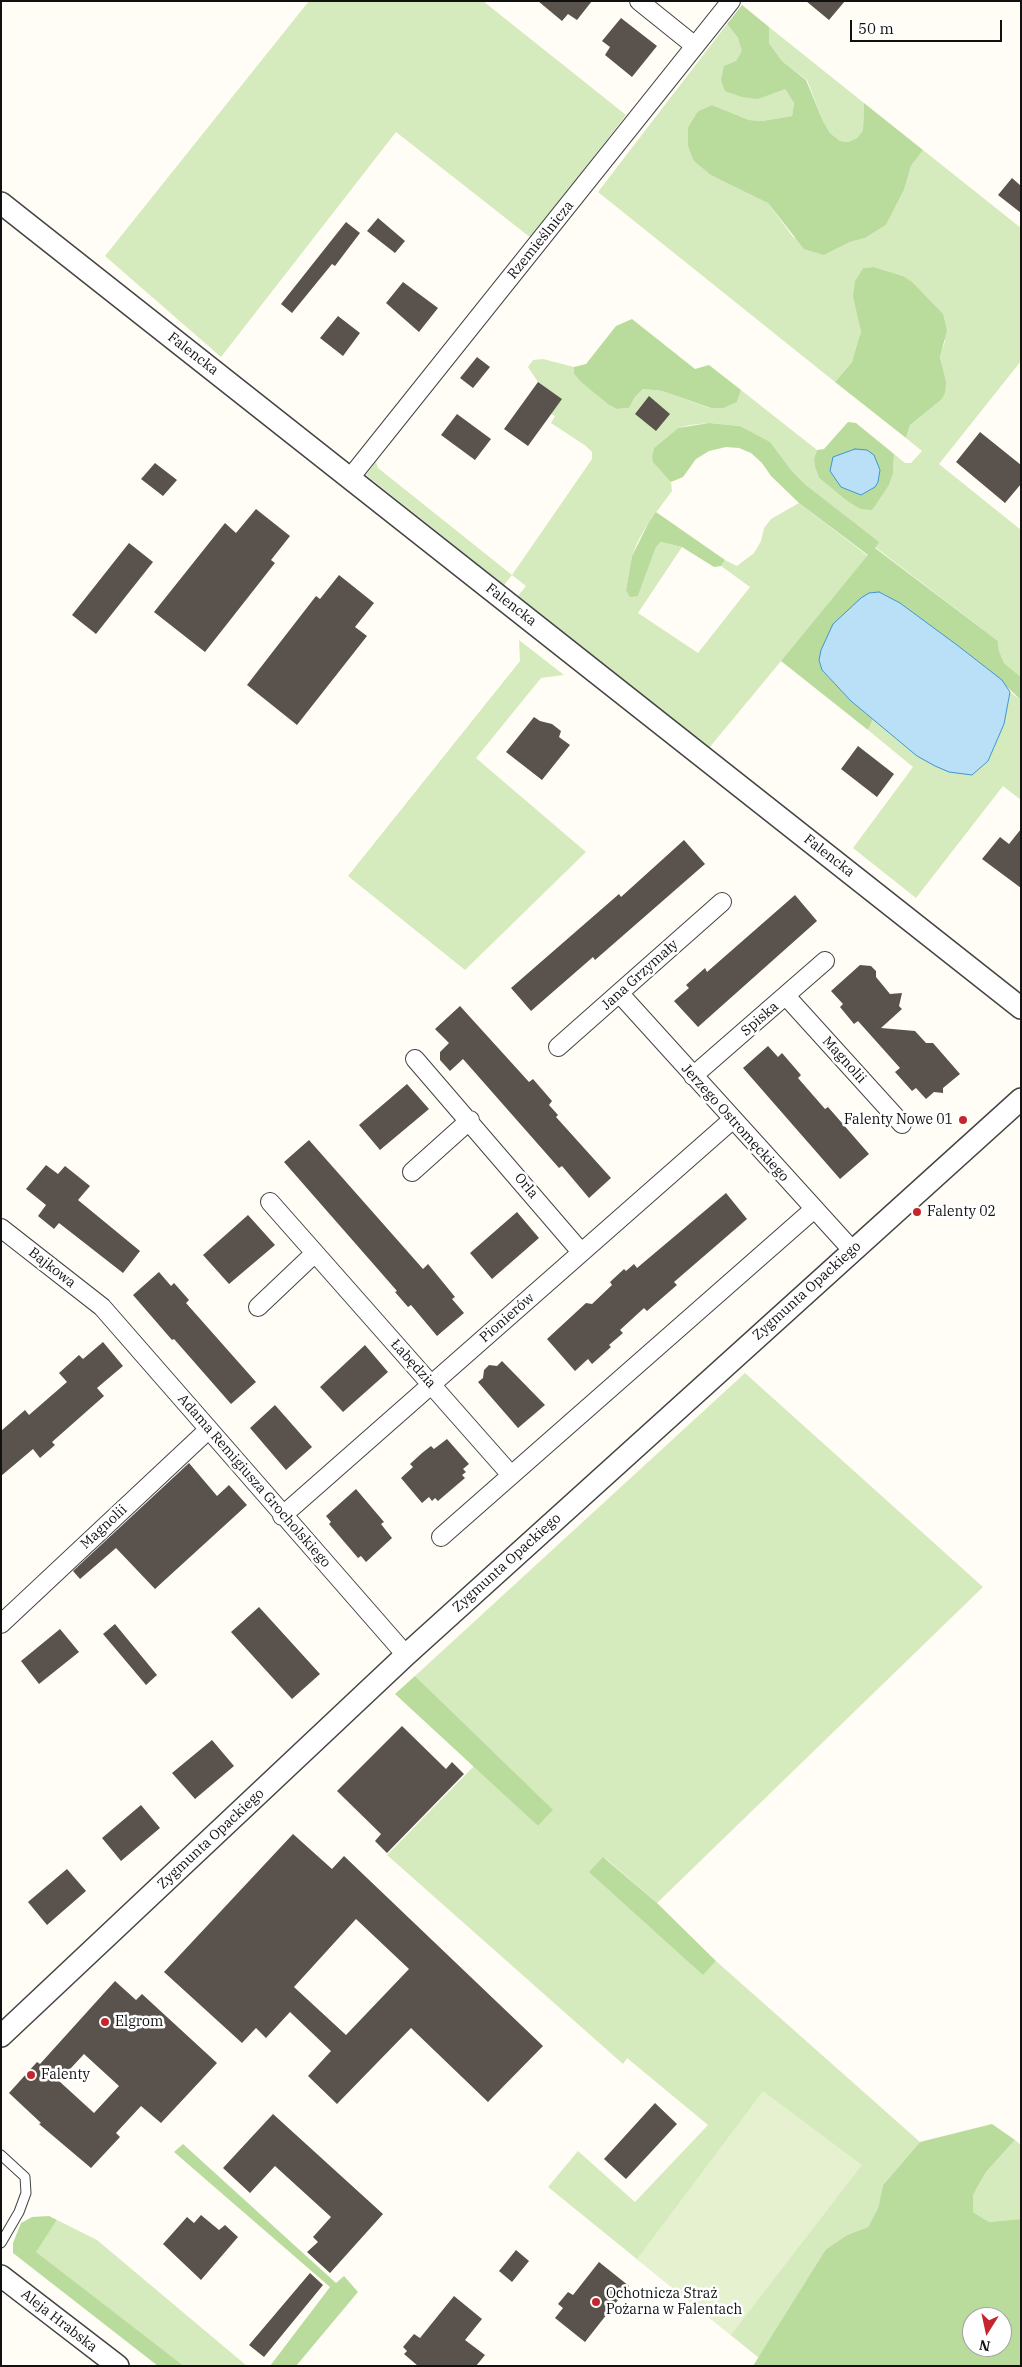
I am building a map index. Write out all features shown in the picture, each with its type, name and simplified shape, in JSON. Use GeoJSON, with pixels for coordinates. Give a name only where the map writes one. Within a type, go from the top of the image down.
{"type":"FeatureCollection","features":[{"type":"Feature","properties":{"kind":"street"},"geometry":{"type":"LineString","coordinates":[[639,1],[695,46]]}},
{"type":"Feature","properties":{"kind":"street","name":"Rzemieślnicza"},"geometry":{"type":"LineString","coordinates":[[350,478],[731,1]]}},
{"type":"Feature","properties":{"kind":"street","name":"Falencka"},"geometry":{"type":"LineString","coordinates":[[1,203],[1021,1008]]}},
{"type":"Feature","properties":{"kind":"street","name":"Jana Grzymały"},"geometry":{"type":"LineString","coordinates":[[558,1048],[722,902]]}},
{"type":"Feature","properties":{"kind":"street","name":"Spiska"},"geometry":{"type":"LineString","coordinates":[[693,1076],[825,961]]}},
{"type":"Feature","properties":{"kind":"street","name":"Jerzego Ostromęckiego"},"geometry":{"type":"LineString","coordinates":[[620,994],[813,1210],[852,1250]]}},
{"type":"Feature","properties":{"kind":"street","name":"Magnolii"},"geometry":{"type":"LineString","coordinates":[[786,996],[902,1124]]}},
{"type":"Feature","properties":{"kind":"street","name":"Orla"},"geometry":{"type":"LineString","coordinates":[[415,1059],[470,1120],[581,1252]]}},
{"type":"Feature","properties":{"kind":"street","name":"Zygmunta Opackiego"},"geometry":{"type":"LineString","coordinates":[[1,2036],[406,1655],[1021,1099]]}},
{"type":"Feature","properties":{"kind":"street"},"geometry":{"type":"LineString","coordinates":[[412,1172],[470,1120]]}},
{"type":"Feature","properties":{"kind":"street","name":"Pionierów"},"geometry":{"type":"LineString","coordinates":[[282,1516],[732,1120]]}},
{"type":"Feature","properties":{"kind":"street","name":"Łabędzia"},"geometry":{"type":"LineString","coordinates":[[270,1202],[511,1475]]}},
{"type":"Feature","properties":{"kind":"street"},"geometry":{"type":"LineString","coordinates":[[441,1537],[813,1210]]}},
{"type":"Feature","properties":{"kind":"street","name":"Bajkowa"},"geometry":{"type":"LineString","coordinates":[[1,1228],[102,1308]]}},
{"type":"Feature","properties":{"kind":"street"},"geometry":{"type":"LineString","coordinates":[[258,1307],[315,1253]]}},
{"type":"Feature","properties":{"kind":"street","name":"Adama Remigiusza Grocholskiego"},"geometry":{"type":"LineString","coordinates":[[102,1308],[282,1516],[406,1655]]}},
{"type":"Feature","properties":{"kind":"street","name":"Magnolii"},"geometry":{"type":"LineString","coordinates":[[1,1624],[208,1430]]}},
{"type":"Feature","properties":{"kind":"street","name":"Aleja Hrabska"},"geometry":{"type":"LineString","coordinates":[[1,2276],[118,2366]]}},
{"type":"Feature","properties":{"kind":"lane"},"geometry":{"type":"LineString","coordinates":[[1,2155],[25,2177],[26,2193],[19,2212],[1,2243]]}},
{"type":"Feature","properties":{"kind":"green space"},"geometry":{"type":"Polygon","coordinates":[[[309,1],[483,1],[626,115],[531,238],[396,132],[221,357],[105,256],[309,1]]]}},
{"type":"Feature","properties":{"kind":"green space"},"geometry":{"type":"Polygon","coordinates":[[[742,5],[769,27],[769,43],[782,61],[806,80],[830,133],[840,141],[848,142],[857,138],[863,130],[864,103],[923,150],[911,166],[904,190],[886,225],[865,238],[850,242],[824,255],[804,249],[768,203],[711,175],[693,160],[688,146],[688,127],[698,111],[712,105],[749,120],[762,121],[792,116],[794,103],[785,89],[758,99],[742,97],[725,91],[721,80],[724,66],[736,61],[742,51],[738,38],[727,24],[742,5]]]}},
{"type":"Feature","properties":{"kind":"green space"},"geometry":{"type":"Polygon","coordinates":[[[727,24],[738,38],[743,51],[736,61],[785,89],[794,103],[792,116],[762,121],[749,120],[712,105],[698,111],[688,127],[688,146],[693,160],[768,203],[793,237],[824,255],[850,242],[865,238],[886,225],[904,190],[911,166],[923,150],[1021,228],[1021,361],[939,464],[1021,530],[1021,677],[1004,663],[999,651],[998,641],[875,547],[878,542],[806,485],[791,470],[769,442],[740,426],[709,423],[678,428],[654,448],[652,456],[668,476],[672,491],[649,522],[638,541],[632,556],[626,590],[638,596],[656,547],[661,542],[682,547],[638,613],[698,653],[750,587],[721,566],[725,560],[737,566],[754,553],[761,541],[764,528],[771,519],[799,503],[868,556],[709,748],[518,596],[526,586],[512,575],[592,459],[592,452],[586,446],[551,423],[555,416],[551,414],[562,399],[538,382],[528,367],[533,360],[543,359],[574,367],[574,374],[581,382],[617,409],[629,408],[635,397],[643,389],[662,391],[710,408],[724,408],[737,402],[741,390],[817,450],[814,459],[819,478],[860,509],[889,485],[893,474],[894,454],[905,463],[911,463],[922,451],[906,438],[910,425],[941,400],[944,375],[940,356],[945,341],[903,276],[874,267],[863,268],[855,281],[854,296],[861,332],[857,351],[852,362],[835,382],[598,192],[727,24]]]}},
{"type":"Feature","properties":{"kind":"green space"},"geometry":{"type":"Polygon","coordinates":[[[769,27],[864,103],[863,130],[857,138],[848,142],[840,141],[830,133],[823,121],[807,80],[782,61],[769,43],[769,27]]]}},
{"type":"Feature","properties":{"kind":"green space"},"geometry":{"type":"Polygon","coordinates":[[[874,267],[903,276],[912,282],[943,314],[947,330],[940,357],[946,382],[945,393],[941,400],[910,425],[906,438],[835,382],[852,362],[861,332],[853,296],[855,281],[863,268],[874,267]]]}},
{"type":"Feature","properties":{"kind":"green space"},"geometry":{"type":"Polygon","coordinates":[[[632,319],[695,369],[709,365],[741,390],[737,402],[724,408],[711,408],[662,391],[643,389],[635,397],[629,408],[617,409],[608,404],[581,382],[574,374],[574,367],[586,364],[616,326],[632,319]]]}},
{"type":"Feature","properties":{"kind":"green space"},"geometry":{"type":"Polygon","coordinates":[[[848,422],[856,423],[894,454],[893,474],[889,485],[872,510],[860,509],[847,501],[819,478],[815,466],[814,459],[817,450],[824,449],[848,422]]]}},
{"type":"Feature","properties":{"kind":"green space"},"geometry":{"type":"Polygon","coordinates":[[[709,423],[740,426],[770,442],[791,470],[806,485],[879,542],[875,548],[998,641],[999,651],[1004,663],[1021,677],[1021,700],[988,669],[900,603],[879,592],[819,660],[822,670],[851,701],[873,719],[868,730],[781,661],[868,555],[799,503],[771,476],[762,463],[751,453],[739,448],[726,447],[709,451],[696,459],[683,477],[671,482],[653,462],[654,448],[678,428],[709,423]]]}},
{"type":"Feature","properties":{"kind":"green space"},"geometry":{"type":"Polygon","coordinates":[[[376,462],[378,468],[512,575],[504,585],[366,475],[376,462]]]}},
{"type":"Feature","properties":{"kind":"green space"},"geometry":{"type":"Polygon","coordinates":[[[656,512],[725,560],[721,566],[714,567],[682,547],[661,542],[656,547],[638,596],[630,597],[626,590],[632,556],[656,512]]]}},
{"type":"Feature","properties":{"kind":"green space"},"geometry":{"type":"Polygon","coordinates":[[[519,640],[564,675],[541,678],[476,758],[586,852],[465,970],[348,876],[520,661],[519,640]]]}},
{"type":"Feature","properties":{"kind":"green space"},"geometry":{"type":"Polygon","coordinates":[[[1010,692],[1021,700],[1021,800],[1003,786],[916,898],[853,848],[913,767],[868,730],[873,719],[917,756],[972,775],[988,761],[1004,724],[1010,692]]]}},
{"type":"Feature","properties":{"kind":"green space"},"geometry":{"type":"Polygon","coordinates":[[[745,1373],[983,1587],[657,1903],[604,1857],[703,1974],[716,1961],[920,2142],[883,2185],[878,2208],[868,2227],[847,2235],[826,2249],[759,2358],[548,2187],[578,2151],[635,2202],[708,2125],[627,2058],[623,2064],[387,1855],[474,1766],[538,1826],[552,1811],[415,1676],[745,1373]]]}},
{"type":"Feature","properties":{"kind":"green space"},"geometry":{"type":"Polygon","coordinates":[[[415,1676],[553,1810],[538,1826],[395,1694],[415,1676]]]}},
{"type":"Feature","properties":{"kind":"green space"},"geometry":{"type":"Polygon","coordinates":[[[603,1857],[657,1903],[716,1961],[703,1975],[589,1872],[603,1857]]]}},
{"type":"Feature","properties":{"kind":"green space"},"geometry":{"type":"Polygon","coordinates":[[[763,2091],[862,2165],[731,2335],[637,2259],[763,2091]]]}},
{"type":"Feature","properties":{"kind":"green space"},"geometry":{"type":"Polygon","coordinates":[[[992,2124],[1015,2140],[986,2172],[973,2195],[973,2212],[989,2222],[1021,2219],[1021,2366],[753,2366],[826,2249],[847,2235],[868,2227],[878,2208],[883,2185],[920,2142],[992,2124]]]}},
{"type":"Feature","properties":{"kind":"green space"},"geometry":{"type":"Polygon","coordinates":[[[1015,2140],[1021,2145],[1021,2219],[989,2222],[973,2212],[973,2195],[986,2172],[1015,2140]]]}},
{"type":"Feature","properties":{"kind":"green space"},"geometry":{"type":"Polygon","coordinates":[[[183,2144],[336,2283],[344,2276],[358,2292],[296,2366],[270,2366],[330,2287],[174,2152],[183,2144]]]}},
{"type":"Feature","properties":{"kind":"green space"},"geometry":{"type":"Polygon","coordinates":[[[49,2216],[57,2220],[36,2252],[184,2366],[158,2366],[13,2253],[13,2243],[21,2223],[32,2217],[49,2216]]]}},
{"type":"Feature","properties":{"kind":"green space"},"geometry":{"type":"Polygon","coordinates":[[[57,2220],[97,2240],[247,2366],[184,2366],[35,2252],[57,2220]]]}},
{"type":"Feature","properties":{"kind":"water"},"geometry":{"type":"Polygon","coordinates":[[[855,449],[867,450],[874,455],[880,470],[875,487],[861,495],[841,487],[830,471],[833,457],[855,449]]]}},
{"type":"Feature","properties":{"kind":"water"},"geometry":{"type":"Polygon","coordinates":[[[879,592],[900,603],[957,645],[1002,680],[1010,692],[1004,724],[988,761],[972,775],[949,772],[917,756],[851,701],[822,670],[819,660],[821,650],[833,624],[861,598],[869,593],[879,592]]]}},
{"type":"Feature","properties":{"kind":"building"},"geometry":{"type":"Polygon","coordinates":[[[538,1],[592,1],[577,20],[568,14],[562,21],[538,1]]]}},
{"type":"Feature","properties":{"kind":"building"},"geometry":{"type":"Polygon","coordinates":[[[806,1],[845,1],[829,20],[806,1]]]}},
{"type":"Feature","properties":{"kind":"building"},"geometry":{"type":"Polygon","coordinates":[[[621,18],[657,46],[632,77],[605,55],[610,47],[602,41],[621,18]]]}},
{"type":"Feature","properties":{"kind":"building"},"geometry":{"type":"Polygon","coordinates":[[[1012,178],[1021,186],[1021,213],[998,195],[1012,178]]]}},
{"type":"Feature","properties":{"kind":"building"},"geometry":{"type":"Polygon","coordinates":[[[378,218],[405,241],[395,253],[367,231],[378,218]]]}},
{"type":"Feature","properties":{"kind":"building"},"geometry":{"type":"Polygon","coordinates":[[[346,222],[360,233],[335,266],[332,264],[292,313],[281,304],[346,222]]]}},
{"type":"Feature","properties":{"kind":"building"},"geometry":{"type":"Polygon","coordinates":[[[403,282],[438,308],[419,332],[386,303],[403,282]]]}},
{"type":"Feature","properties":{"kind":"building"},"geometry":{"type":"Polygon","coordinates":[[[338,316],[360,333],[343,356],[320,338],[338,316]]]}},
{"type":"Feature","properties":{"kind":"building"},"geometry":{"type":"Polygon","coordinates":[[[477,357],[490,367],[473,388],[460,378],[477,357]]]}},
{"type":"Feature","properties":{"kind":"building"},"geometry":{"type":"Polygon","coordinates":[[[538,382],[562,399],[528,446],[504,429],[538,382]]]}},
{"type":"Feature","properties":{"kind":"building"},"geometry":{"type":"Polygon","coordinates":[[[649,396],[670,414],[656,431],[635,414],[649,396]]]}},
{"type":"Feature","properties":{"kind":"building"},"geometry":{"type":"Polygon","coordinates":[[[457,414],[491,439],[475,460],[441,435],[457,414]]]}},
{"type":"Feature","properties":{"kind":"building"},"geometry":{"type":"Polygon","coordinates":[[[980,432],[1021,465],[1021,484],[1005,503],[956,462],[980,432]]]}},
{"type":"Feature","properties":{"kind":"building"},"geometry":{"type":"Polygon","coordinates":[[[155,463],[177,480],[163,496],[141,479],[155,463]]]}},
{"type":"Feature","properties":{"kind":"building"},"geometry":{"type":"Polygon","coordinates":[[[256,509],[290,536],[271,560],[275,563],[205,652],[154,612],[225,523],[236,533],[256,509]]]}},
{"type":"Feature","properties":{"kind":"building"},"geometry":{"type":"Polygon","coordinates":[[[129,543],[153,562],[96,634],[72,615],[129,543]]]}},
{"type":"Feature","properties":{"kind":"building"},"geometry":{"type":"Polygon","coordinates":[[[339,575],[374,603],[355,627],[367,636],[297,725],[247,685],[316,596],[320,599],[339,575]]]}},
{"type":"Feature","properties":{"kind":"building"},"geometry":{"type":"Polygon","coordinates":[[[534,717],[540,721],[552,724],[561,731],[559,737],[570,745],[542,780],[506,752],[534,717]]]}},
{"type":"Feature","properties":{"kind":"building"},"geometry":{"type":"Polygon","coordinates":[[[858,746],[894,774],[877,797],[841,769],[858,746]]]}},
{"type":"Feature","properties":{"kind":"building"},"geometry":{"type":"Polygon","coordinates":[[[1021,829],[1021,888],[982,859],[1000,837],[1009,844],[1021,829]]]}},
{"type":"Feature","properties":{"kind":"building"},"geometry":{"type":"Polygon","coordinates":[[[684,840],[705,864],[595,960],[593,957],[531,1011],[511,988],[619,894],[621,897],[684,840]]]}},
{"type":"Feature","properties":{"kind":"building"},"geometry":{"type":"Polygon","coordinates":[[[795,895],[817,921],[698,1027],[674,1001],[689,988],[686,985],[705,968],[707,972],[795,895]]]}},
{"type":"Feature","properties":{"kind":"building"},"geometry":{"type":"Polygon","coordinates":[[[860,965],[871,966],[876,971],[876,977],[890,994],[902,993],[899,1006],[902,1009],[881,1028],[915,1031],[926,1043],[933,1043],[960,1074],[943,1088],[943,1093],[934,1092],[926,1099],[916,1088],[912,1091],[895,1072],[900,1068],[858,1021],[854,1024],[840,1007],[843,1004],[831,991],[860,965]]]}},
{"type":"Feature","properties":{"kind":"building"},"geometry":{"type":"Polygon","coordinates":[[[460,1006],[529,1082],[533,1079],[552,1101],[549,1105],[558,1115],[556,1117],[611,1178],[589,1198],[562,1166],[559,1168],[463,1059],[450,1071],[440,1060],[440,1052],[449,1043],[435,1029],[460,1006]]]}},
{"type":"Feature","properties":{"kind":"building"},"geometry":{"type":"Polygon","coordinates":[[[768,1046],[778,1057],[782,1053],[801,1075],[798,1078],[825,1109],[828,1107],[869,1154],[840,1179],[743,1068],[768,1046]]]}},
{"type":"Feature","properties":{"kind":"building"},"geometry":{"type":"Polygon","coordinates":[[[407,1084],[429,1109],[380,1150],[359,1125],[407,1084]]]}},
{"type":"Feature","properties":{"kind":"building"},"geometry":{"type":"Polygon","coordinates":[[[309,1140],[423,1269],[428,1264],[455,1297],[452,1299],[464,1313],[437,1336],[411,1305],[408,1307],[395,1292],[397,1291],[284,1162],[309,1140]]]}},
{"type":"Feature","properties":{"kind":"building"},"geometry":{"type":"Polygon","coordinates":[[[46,1165],[58,1174],[65,1166],[90,1186],[78,1200],[140,1251],[123,1273],[59,1223],[54,1229],[38,1216],[46,1205],[26,1189],[46,1165]]]}},
{"type":"Feature","properties":{"kind":"building"},"geometry":{"type":"Polygon","coordinates":[[[726,1193],[747,1219],[674,1282],[677,1285],[647,1311],[644,1308],[620,1330],[623,1333],[592,1364],[588,1359],[575,1371],[547,1339],[586,1303],[592,1304],[612,1285],[610,1282],[624,1269],[626,1271],[634,1264],[637,1268],[726,1193]]]}},
{"type":"Feature","properties":{"kind":"building"},"geometry":{"type":"Polygon","coordinates":[[[517,1212],[539,1238],[492,1279],[470,1253],[517,1212]]]}},
{"type":"Feature","properties":{"kind":"building"},"geometry":{"type":"Polygon","coordinates":[[[248,1215],[275,1245],[229,1284],[203,1255],[248,1215]]]}},
{"type":"Feature","properties":{"kind":"building"},"geometry":{"type":"Polygon","coordinates":[[[159,1272],[171,1286],[174,1283],[189,1300],[186,1303],[256,1382],[231,1404],[133,1295],[159,1272]]]}},
{"type":"Feature","properties":{"kind":"building"},"geometry":{"type":"Polygon","coordinates":[[[103,1342],[123,1366],[97,1388],[104,1396],[52,1442],[55,1445],[40,1458],[33,1449],[1,1476],[1,1431],[25,1410],[29,1415],[67,1382],[59,1373],[79,1355],[83,1359],[103,1342]]]}},
{"type":"Feature","properties":{"kind":"building"},"geometry":{"type":"Polygon","coordinates":[[[365,1345],[388,1372],[343,1412],[320,1387],[365,1345]]]}},
{"type":"Feature","properties":{"kind":"building"},"geometry":{"type":"Polygon","coordinates":[[[502,1361],[545,1405],[518,1428],[478,1382],[483,1378],[484,1370],[489,1365],[497,1366],[502,1361]]]}},
{"type":"Feature","properties":{"kind":"building"},"geometry":{"type":"Polygon","coordinates":[[[275,1405],[312,1447],[286,1470],[250,1428],[275,1405]]]}},
{"type":"Feature","properties":{"kind":"building"},"geometry":{"type":"Polygon","coordinates":[[[447,1439],[469,1464],[463,1469],[466,1472],[462,1475],[465,1478],[438,1501],[435,1498],[432,1501],[429,1497],[422,1503],[401,1478],[413,1467],[410,1464],[422,1453],[431,1446],[434,1449],[447,1439]]]}},
{"type":"Feature","properties":{"kind":"building"},"geometry":{"type":"Polygon","coordinates":[[[189,1463],[217,1496],[229,1485],[247,1505],[155,1589],[116,1548],[80,1579],[73,1571],[189,1463]]]}},
{"type":"Feature","properties":{"kind":"building"},"geometry":{"type":"Polygon","coordinates":[[[356,1489],[384,1522],[381,1524],[392,1538],[366,1562],[361,1556],[358,1558],[329,1524],[331,1522],[326,1516],[356,1489]]]}},
{"type":"Feature","properties":{"kind":"building"},"geometry":{"type":"Polygon","coordinates":[[[259,1607],[320,1674],[292,1699],[231,1632],[259,1607]]]}},
{"type":"Feature","properties":{"kind":"building"},"geometry":{"type":"Polygon","coordinates":[[[115,1624],[157,1675],[146,1685],[103,1634],[115,1624]]]}},
{"type":"Feature","properties":{"kind":"building"},"geometry":{"type":"Polygon","coordinates":[[[60,1629],[79,1652],[39,1684],[21,1661],[60,1629]]]}},
{"type":"Feature","properties":{"kind":"building"},"geometry":{"type":"Polygon","coordinates":[[[402,1726],[446,1769],[452,1762],[464,1774],[387,1853],[375,1841],[381,1834],[337,1791],[402,1726]]]}},
{"type":"Feature","properties":{"kind":"building"},"geometry":{"type":"Polygon","coordinates":[[[212,1740],[234,1766],[195,1799],[172,1773],[212,1740]]]}},
{"type":"Feature","properties":{"kind":"building"},"geometry":{"type":"Polygon","coordinates":[[[141,1805],[160,1828],[121,1861],[102,1838],[141,1805]]]}},
{"type":"Feature","properties":{"kind":"building"},"geometry":{"type":"Polygon","coordinates":[[[293,1834],[332,1869],[344,1856],[543,2046],[488,2102],[411,2028],[337,2104],[308,2076],[331,2051],[290,2012],[266,2038],[256,2028],[242,2043],[164,1972],[293,1834]],[[356,1919],[294,1987],[346,2035],[409,1969],[356,1919]]]}},
{"type":"Feature","properties":{"kind":"building"},"geometry":{"type":"Polygon","coordinates":[[[67,1869],[86,1891],[47,1925],[28,1902],[67,1869]]]}},
{"type":"Feature","properties":{"kind":"building"},"geometry":{"type":"Polygon","coordinates":[[[115,1981],[136,2000],[142,1994],[217,2063],[161,2123],[141,2106],[116,2133],[120,2137],[91,2168],[39,2124],[41,2123],[9,2093],[37,2062],[40,2064],[115,1981]],[[84,2054],[59,2081],[94,2113],[119,2086],[84,2054]]]}},
{"type":"Feature","properties":{"kind":"building"},"geometry":{"type":"Polygon","coordinates":[[[655,2103],[677,2124],[626,2179],[604,2159],[655,2103]]]}},
{"type":"Feature","properties":{"kind":"building"},"geometry":{"type":"Polygon","coordinates":[[[273,2114],[383,2214],[330,2273],[307,2252],[318,2242],[313,2237],[331,2217],[275,2166],[250,2193],[223,2168],[273,2114]]]}},
{"type":"Feature","properties":{"kind":"building"},"geometry":{"type":"Polygon","coordinates":[[[201,2215],[219,2230],[225,2225],[238,2237],[201,2280],[163,2244],[187,2217],[194,2223],[201,2215]]]}},
{"type":"Feature","properties":{"kind":"building"},"geometry":{"type":"Polygon","coordinates":[[[516,2250],[529,2261],[512,2282],[499,2271],[516,2250]]]}},
{"type":"Feature","properties":{"kind":"building"},"geometry":{"type":"Polygon","coordinates":[[[599,2262],[629,2286],[585,2342],[555,2318],[563,2308],[558,2304],[568,2292],[573,2295],[599,2262]]]}},
{"type":"Feature","properties":{"kind":"building"},"geometry":{"type":"Polygon","coordinates":[[[310,2273],[323,2285],[264,2357],[249,2345],[310,2273]]]}},
{"type":"Feature","properties":{"kind":"building"},"geometry":{"type":"Polygon","coordinates":[[[454,2296],[482,2319],[465,2340],[485,2355],[476,2366],[418,2366],[404,2354],[407,2351],[403,2347],[414,2334],[420,2338],[454,2296]]]}},
{"type":"Feature","properties":{"kind":"place","name":"Falenty Nowe 01"},"geometry":{"type":"Point","coordinates":[963,1120]}},
{"type":"Feature","properties":{"kind":"place","name":"Falenty 02"},"geometry":{"type":"Point","coordinates":[917,1212]}},
{"type":"Feature","properties":{"kind":"place","name":"Elgrom"},"geometry":{"type":"Point","coordinates":[105,2022]}},
{"type":"Feature","properties":{"kind":"place","name":"Falenty"},"geometry":{"type":"Point","coordinates":[31,2075]}},
{"type":"Feature","properties":{"kind":"place","name":"Ochotnicza Straż Pożarna w Falentach"},"geometry":{"type":"Point","coordinates":[596,2302]}}]}
